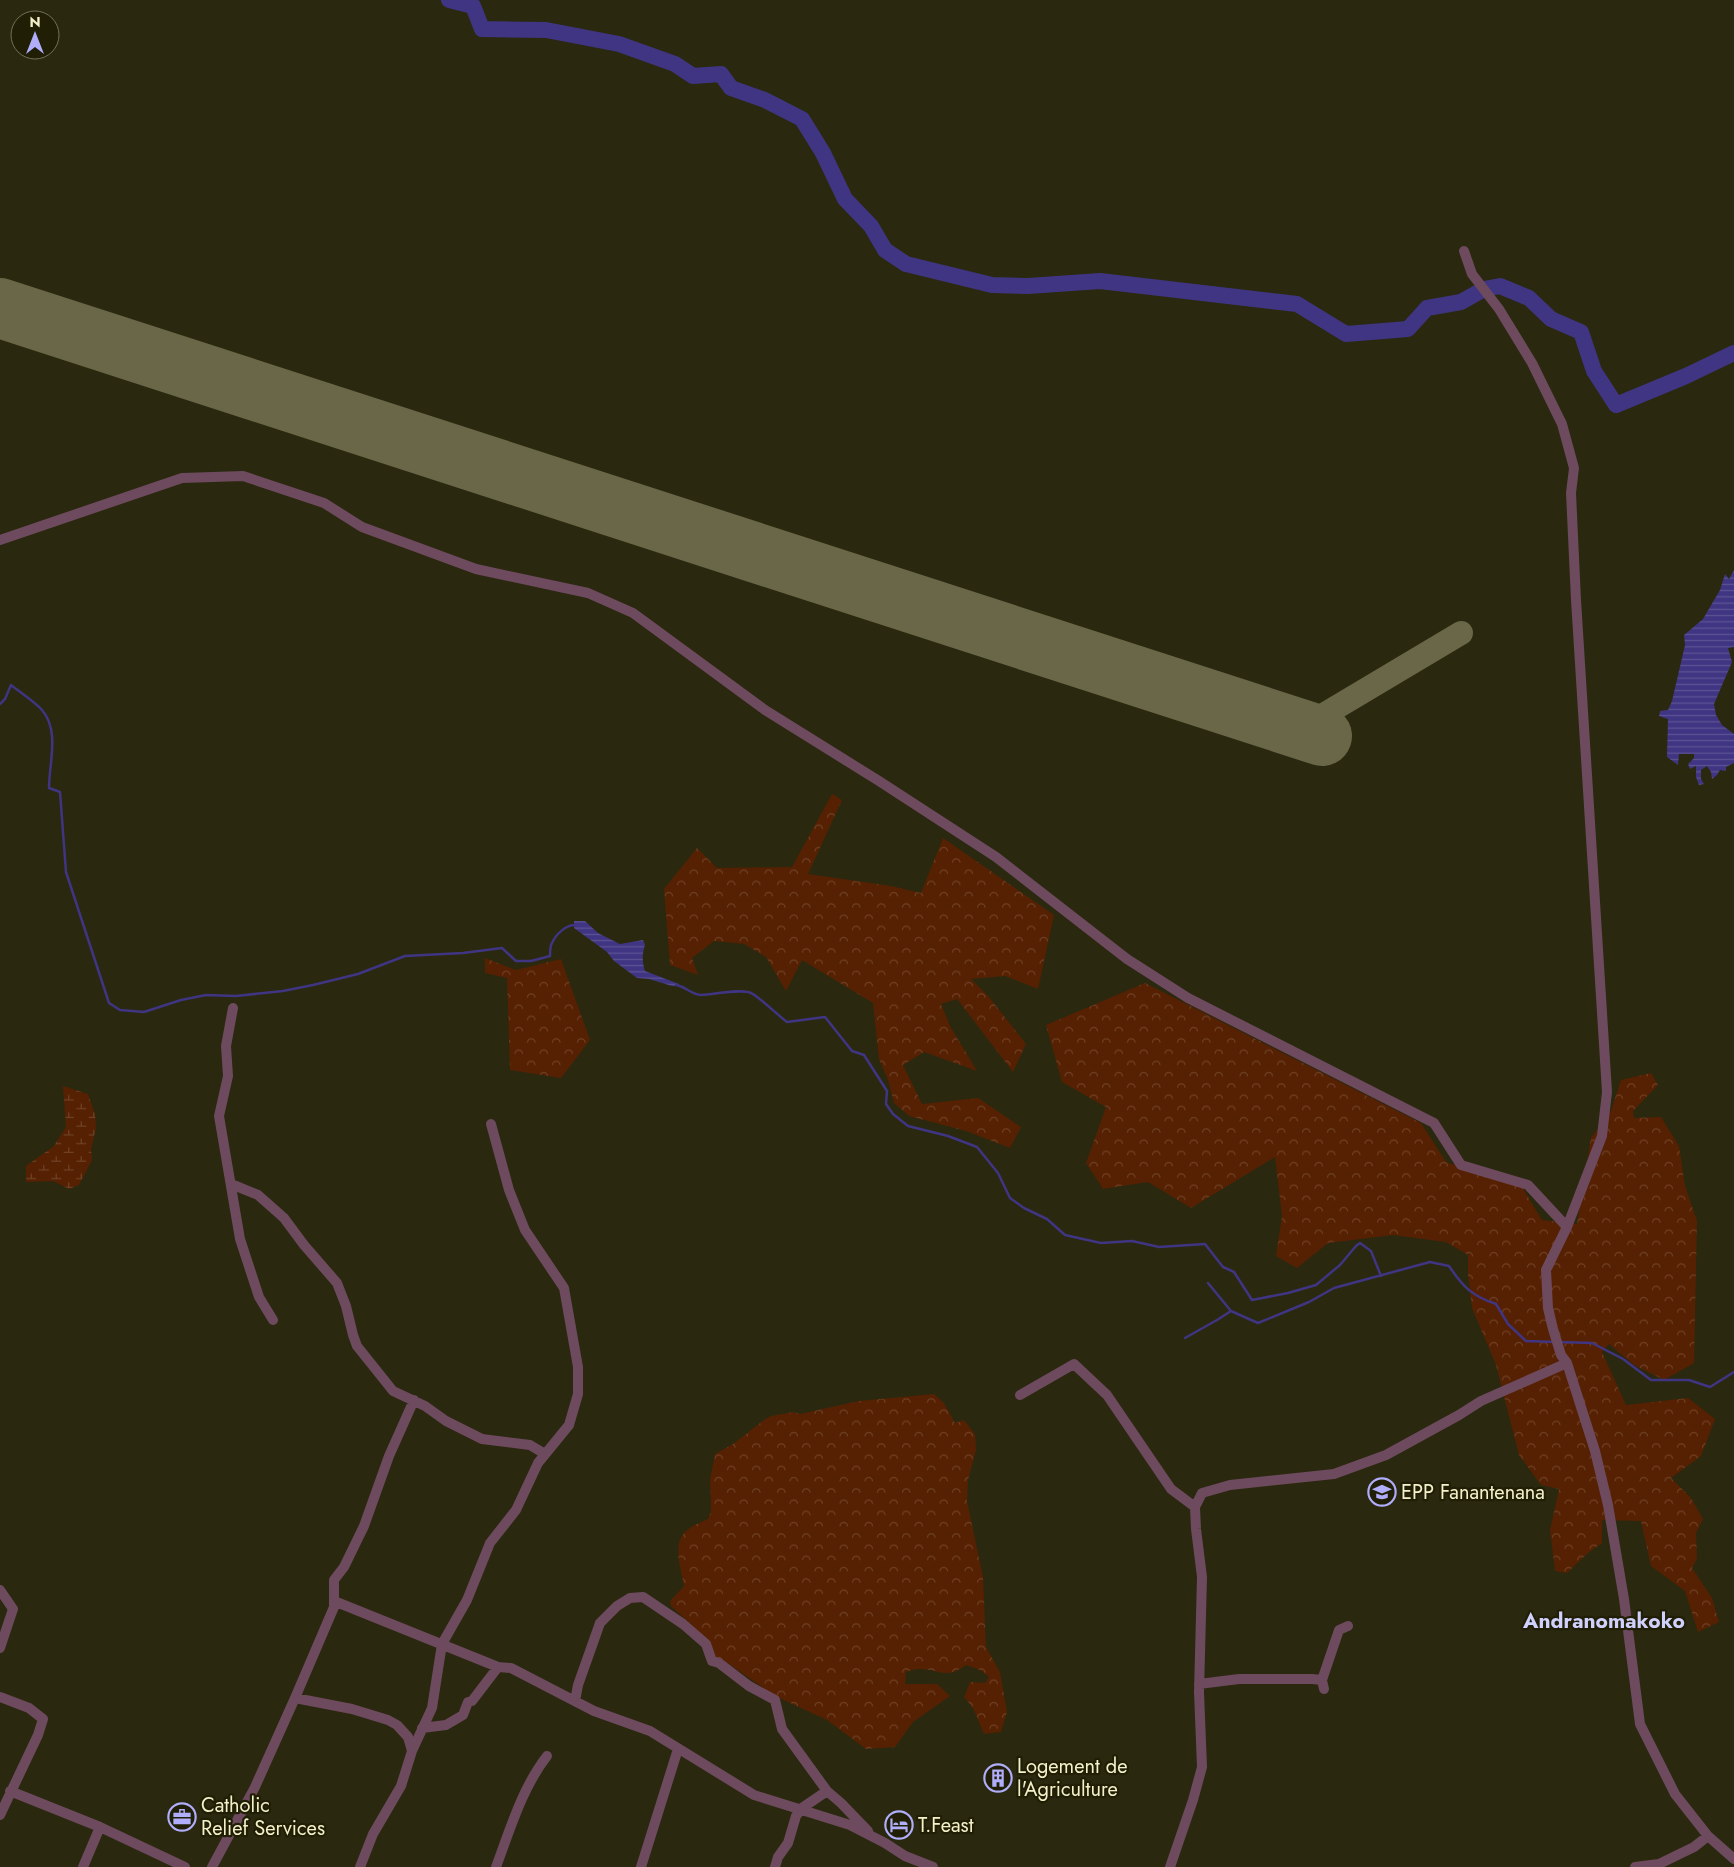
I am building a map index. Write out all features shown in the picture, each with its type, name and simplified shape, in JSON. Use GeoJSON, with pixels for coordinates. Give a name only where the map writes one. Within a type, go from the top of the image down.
{"type":"FeatureCollection","features":[{"type":"Feature","properties":{"kind":"street"},"geometry":{"type":"LineString","coordinates":[[1464,251],[1472,274],[1500,309],[1528,355],[1562,424],[1574,468],[1572,493],[1576,600],[1607,1092],[1602,1136],[1567,1227],[1546,1270],[1548,1308],[1552,1329],[1595,1452],[1608,1505],[1624,1599],[1640,1724],[1675,1794],[1708,1836],[1734,1859]]}},
{"type":"Feature","properties":{"kind":"street"},"geometry":{"type":"LineString","coordinates":[[0,540],[182,478],[243,476],[324,503],[362,528],[476,569],[588,593],[633,613],[765,710],[996,857],[1126,960],[1188,998],[1434,1123],[1461,1165],[1528,1185],[1567,1227]]}},
{"type":"Feature","properties":{"kind":"street"},"geometry":{"type":"LineString","coordinates":[[233,1008],[226,1046],[228,1076],[219,1116],[240,1239],[259,1297],[273,1320]]}},
{"type":"Feature","properties":{"kind":"street"},"geometry":{"type":"LineString","coordinates":[[360,1867],[373,1834],[401,1786],[412,1751],[432,1708],[442,1644],[467,1600],[490,1543],[516,1510],[538,1463],[569,1425],[578,1394],[578,1368],[564,1288],[526,1230],[509,1190],[491,1124]]}},
{"type":"Feature","properties":{"kind":"street"},"geometry":{"type":"LineString","coordinates":[[231,1184],[258,1195],[284,1218],[336,1283],[346,1306],[357,1346],[393,1391],[414,1400],[446,1421],[482,1439],[530,1445],[545,1454]]}},
{"type":"Feature","properties":{"kind":"street"},"geometry":{"type":"LineString","coordinates":[[1170,1867],[1194,1800],[1202,1767],[1199,1684],[1202,1577],[1195,1507],[1202,1493],[1230,1484],[1334,1474],[1386,1455],[1459,1416],[1481,1401],[1564,1359]]}},
{"type":"Feature","properties":{"kind":"street"},"geometry":{"type":"LineString","coordinates":[[1020,1395],[1074,1364],[1107,1395],[1171,1489],[1195,1507]]}},
{"type":"Feature","properties":{"kind":"street"},"geometry":{"type":"LineString","coordinates":[[212,1867],[255,1787],[296,1698],[334,1607],[334,1580],[344,1567],[364,1526],[389,1456],[414,1400]]}},
{"type":"Feature","properties":{"kind":"street"},"geometry":{"type":"LineString","coordinates":[[0,1590],[13,1609],[0,1648]]}},
{"type":"Feature","properties":{"kind":"street"},"geometry":{"type":"LineString","coordinates":[[575,1701],[578,1685],[600,1623],[617,1606],[630,1598],[643,1597],[683,1624],[706,1644],[712,1661],[719,1663],[749,1686],[775,1700],[782,1729],[827,1791],[874,1837]]}},
{"type":"Feature","properties":{"kind":"street"},"geometry":{"type":"LineString","coordinates":[[334,1601],[498,1667],[511,1668],[594,1711],[650,1731],[678,1750],[754,1795],[850,1825],[905,1856],[933,1867]]}},
{"type":"Feature","properties":{"kind":"street"},"geometry":{"type":"LineString","coordinates":[[1199,1684],[1239,1680],[1312,1679],[1323,1685],[1339,1630],[1348,1626]]}},
{"type":"Feature","properties":{"kind":"street"},"geometry":{"type":"LineString","coordinates":[[422,1728],[446,1725],[463,1715],[468,1702],[472,1701],[498,1667]]}},
{"type":"Feature","properties":{"kind":"street"},"geometry":{"type":"LineString","coordinates":[[0,1697],[29,1708],[43,1719],[38,1735],[0,1815]]}},
{"type":"Feature","properties":{"kind":"street"},"geometry":{"type":"LineString","coordinates":[[296,1698],[352,1708],[388,1720],[397,1725],[408,1737],[412,1751]]}},
{"type":"Feature","properties":{"kind":"street"},"geometry":{"type":"LineString","coordinates":[[641,1867],[678,1750]]}},
{"type":"Feature","properties":{"kind":"street"},"geometry":{"type":"LineString","coordinates":[[496,1867],[520,1804],[536,1770],[547,1756]]}},
{"type":"Feature","properties":{"kind":"street"},"geometry":{"type":"LineString","coordinates":[[10,1791],[100,1827],[185,1867]]}},
{"type":"Feature","properties":{"kind":"street"},"geometry":{"type":"LineString","coordinates":[[775,1867],[778,1857],[788,1843],[796,1816],[801,1809],[827,1791]]}},
{"type":"Feature","properties":{"kind":"street"},"geometry":{"type":"LineString","coordinates":[[83,1867],[100,1827]]}},
{"type":"Feature","properties":{"kind":"street"},"geometry":{"type":"LineString","coordinates":[[1635,1867],[1659,1866],[1694,1847],[1708,1836]]}},
{"type":"Feature","properties":{"kind":"green space"},"geometry":{"type":"Polygon","coordinates":[[[832,794],[842,800],[808,874],[891,886],[921,893],[943,838],[1054,915],[1038,989],[1005,976],[971,979],[989,997],[1026,1044],[1013,1072],[957,999],[941,1004],[950,1026],[977,1071],[924,1052],[903,1065],[922,1104],[978,1098],[1021,1127],[1010,1148],[966,1131],[909,1116],[894,1103],[888,1080],[879,1059],[873,1003],[802,960],[786,991],[766,957],[744,944],[714,941],[692,958],[698,975],[670,965],[664,889],[697,848],[717,868],[792,867],[832,794]]]}},
{"type":"Feature","properties":{"kind":"green space"},"geometry":{"type":"Polygon","coordinates":[[[485,958],[516,970],[561,959],[590,1040],[561,1078],[510,1070],[507,978],[485,973],[485,958]]]}},
{"type":"Feature","properties":{"kind":"green space"},"geometry":{"type":"Polygon","coordinates":[[[1145,983],[1421,1123],[1446,1162],[1522,1187],[1542,1220],[1577,1224],[1591,1138],[1611,1111],[1621,1080],[1651,1073],[1658,1085],[1633,1111],[1634,1118],[1661,1117],[1679,1146],[1685,1186],[1697,1221],[1694,1363],[1664,1380],[1634,1365],[1609,1344],[1602,1352],[1626,1405],[1688,1398],[1715,1419],[1701,1456],[1671,1478],[1691,1498],[1703,1519],[1696,1533],[1697,1559],[1692,1568],[1712,1598],[1719,1622],[1698,1632],[1685,1591],[1651,1566],[1641,1521],[1602,1520],[1602,1543],[1588,1553],[1567,1573],[1555,1571],[1550,1530],[1559,1489],[1541,1485],[1519,1455],[1496,1365],[1472,1308],[1468,1275],[1468,1255],[1446,1242],[1393,1235],[1328,1243],[1297,1268],[1276,1256],[1282,1216],[1275,1157],[1191,1208],[1148,1182],[1103,1189],[1086,1163],[1106,1107],[1062,1082],[1046,1025],[1145,983]]]}},
{"type":"Feature","properties":{"kind":"green space"},"geometry":{"type":"Polygon","coordinates":[[[63,1086],[88,1094],[95,1114],[96,1128],[91,1149],[92,1160],[79,1185],[69,1189],[53,1181],[26,1182],[26,1166],[54,1146],[66,1127],[63,1086]]]}},
{"type":"Feature","properties":{"kind":"green space"},"geometry":{"type":"Polygon","coordinates":[[[934,1394],[944,1403],[955,1423],[964,1420],[975,1434],[976,1450],[968,1480],[967,1501],[983,1577],[986,1647],[1000,1672],[1007,1712],[1001,1732],[984,1734],[973,1708],[964,1697],[970,1682],[985,1683],[989,1677],[980,1670],[966,1665],[959,1670],[947,1673],[925,1669],[906,1672],[905,1684],[937,1684],[950,1696],[913,1722],[895,1747],[866,1749],[827,1720],[775,1696],[716,1657],[710,1642],[671,1606],[670,1601],[684,1586],[678,1555],[680,1540],[684,1533],[694,1525],[708,1519],[711,1511],[710,1479],[715,1454],[733,1444],[764,1420],[771,1416],[794,1412],[800,1414],[859,1401],[934,1394]]]}},
{"type":"Feature","properties":{"kind":"shaded area"},"geometry":{"type":"Polygon","coordinates":[[[1734,570],[1734,647],[1728,648],[1732,662],[1714,704],[1716,715],[1722,725],[1734,734],[1734,763],[1726,767],[1726,771],[1720,770],[1712,779],[1711,772],[1707,766],[1701,770],[1701,779],[1704,784],[1699,785],[1696,777],[1696,766],[1690,769],[1688,764],[1694,758],[1694,754],[1679,754],[1678,765],[1667,757],[1668,719],[1659,716],[1660,711],[1668,710],[1672,701],[1685,645],[1684,635],[1703,619],[1720,590],[1725,574],[1729,579],[1734,570]]]}},
{"type":"Feature","properties":{"kind":"shaded area"},"geometry":{"type":"Polygon","coordinates":[[[574,921],[585,921],[598,933],[620,944],[643,940],[645,945],[643,964],[645,971],[679,984],[678,986],[637,978],[614,961],[607,952],[574,928],[574,921]]]}},
{"type":"Feature","properties":{"kind":"waterway"},"geometry":{"type":"LineString","coordinates":[[449,0],[473,6],[482,29],[546,30],[619,44],[675,64],[693,76],[721,74],[731,88],[765,100],[802,119],[823,153],[845,199],[871,226],[885,250],[906,264],[992,285],[1028,286],[1100,281],[1297,304],[1346,334],[1408,329],[1427,308],[1461,302],[1484,289],[1500,286],[1529,298],[1551,319],[1581,332],[1594,371],[1616,405],[1686,376],[1734,353]]}},
{"type":"Feature","properties":{"kind":"waterway"},"geometry":{"type":"LineString","coordinates":[[0,704],[5,699],[11,685],[42,710],[51,728],[52,747],[49,788],[60,792],[66,872],[109,1003],[120,1010],[144,1012],[181,1000],[206,995],[236,996],[283,991],[358,974],[405,956],[463,953],[502,948],[516,961],[531,961],[550,956],[551,946],[556,936],[565,928],[575,925]]}},
{"type":"Feature","properties":{"kind":"waterway"},"geometry":{"type":"LineString","coordinates":[[676,985],[701,995],[734,991],[751,993],[787,1022],[825,1017],[852,1051],[864,1055],[887,1091],[886,1104],[893,1114],[908,1126],[948,1136],[977,1147],[998,1173],[1010,1198],[1024,1208],[1047,1219],[1065,1235],[1101,1243],[1132,1241],[1159,1247],[1205,1244],[1223,1267],[1234,1272],[1252,1300],[1316,1285],[1340,1265],[1360,1243],[1371,1251],[1381,1276]]}},
{"type":"Feature","properties":{"kind":"waterway"},"geometry":{"type":"LineString","coordinates":[[1208,1283],[1231,1311],[1258,1323],[1309,1302],[1334,1288],[1430,1262],[1449,1266],[1469,1290],[1480,1298],[1496,1304],[1508,1324],[1526,1341],[1555,1342]]}},
{"type":"Feature","properties":{"kind":"waterway"},"geometry":{"type":"LineString","coordinates":[[1185,1338],[1231,1311]]}},
{"type":"Feature","properties":{"kind":"waterway"},"geometry":{"type":"LineString","coordinates":[[1560,1342],[1592,1343],[1623,1359],[1651,1380],[1689,1380],[1710,1387],[1734,1372]]}},
{"type":"Feature","properties":{"kind":"taxiway"},"geometry":{"type":"LineString","coordinates":[[1300,729],[1461,633]]}},
{"type":"Feature","properties":{"kind":"runway"},"geometry":{"type":"LineString","coordinates":[[0,308],[1322,736]]}},
{"type":"Feature","properties":{"kind":"place","name":"EPP Fanantenana"},"geometry":{"type":"Point","coordinates":[1382,1492]}},
{"type":"Feature","properties":{"kind":"place","name":"Logement de l'Agriculture"},"geometry":{"type":"Point","coordinates":[998,1778]}},
{"type":"Feature","properties":{"kind":"place","name":"Catholic Relief Services"},"geometry":{"type":"Point","coordinates":[182,1817]}},
{"type":"Feature","properties":{"kind":"place","name":"T.Feast"},"geometry":{"type":"Point","coordinates":[899,1825]}},
{"type":"Feature","properties":{"kind":"district","name":"Andranomakoko"},"geometry":{"type":"Point","coordinates":[1604,1621]}}]}
